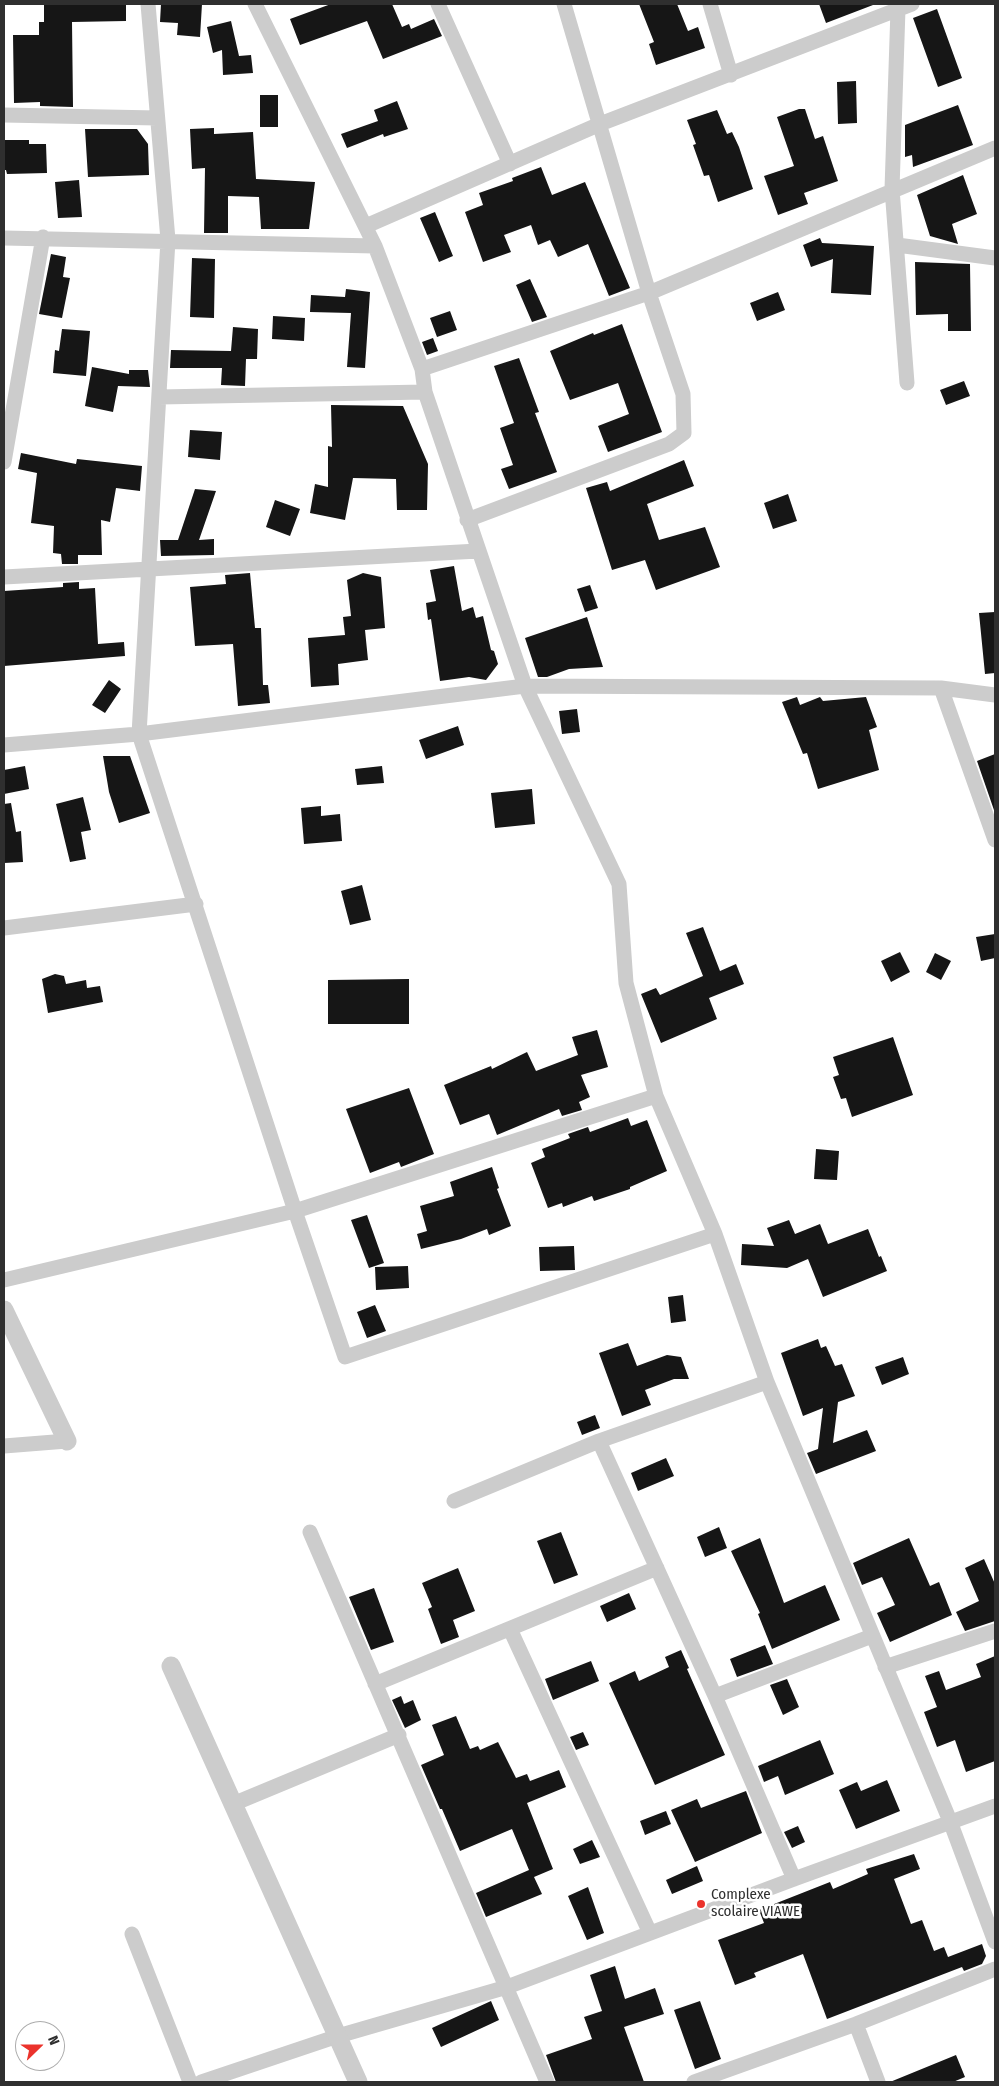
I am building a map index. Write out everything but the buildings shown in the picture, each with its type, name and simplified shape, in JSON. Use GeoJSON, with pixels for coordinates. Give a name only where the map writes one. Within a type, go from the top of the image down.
{"type":"FeatureCollection","features":[{"type":"Feature","properties":{"kind":"street"},"geometry":{"type":"LineString","coordinates":[[148,4],[168,240],[139,734],[295,1211],[345,1357],[715,1234]]}},
{"type":"Feature","properties":{"kind":"street"},"geometry":{"type":"LineString","coordinates":[[255,4],[375,246],[422,369],[426,392],[525,686],[619,884],[626,983],[656,1096],[715,1234],[767,1382],[950,1821],[995,1942]]}},
{"type":"Feature","properties":{"kind":"street"},"geometry":{"type":"LineString","coordinates":[[438,4],[510,164]]}},
{"type":"Feature","properties":{"kind":"street"},"geometry":{"type":"LineString","coordinates":[[468,520],[669,444],[684,433],[683,394],[649,293],[564,4]]}},
{"type":"Feature","properties":{"kind":"street"},"geometry":{"type":"LineString","coordinates":[[710,4],[731,75]]}},
{"type":"Feature","properties":{"kind":"street"},"geometry":{"type":"LineString","coordinates":[[366,226],[600,124],[731,75],[902,5],[892,189],[908,383]]}},
{"type":"Feature","properties":{"kind":"street"},"geometry":{"type":"LineString","coordinates":[[4,115],[157,118]]}},
{"type":"Feature","properties":{"kind":"street"},"geometry":{"type":"LineString","coordinates":[[422,369],[649,293],[892,189],[995,148]]}},
{"type":"Feature","properties":{"kind":"street"},"geometry":{"type":"LineString","coordinates":[[4,238],[168,240],[375,246]]}},
{"type":"Feature","properties":{"kind":"street"},"geometry":{"type":"LineString","coordinates":[[4,462],[10,391],[43,238]]}},
{"type":"Feature","properties":{"kind":"street"},"geometry":{"type":"LineString","coordinates":[[897,246],[995,258]]}},
{"type":"Feature","properties":{"kind":"street"},"geometry":{"type":"LineString","coordinates":[[158,397],[426,392]]}},
{"type":"Feature","properties":{"kind":"street"},"geometry":{"type":"LineString","coordinates":[[4,577],[478,551]]}},
{"type":"Feature","properties":{"kind":"street"},"geometry":{"type":"LineString","coordinates":[[4,745],[139,734],[525,686],[941,688],[995,695]]}},
{"type":"Feature","properties":{"kind":"street"},"geometry":{"type":"LineString","coordinates":[[941,688],[995,840]]}},
{"type":"Feature","properties":{"kind":"street"},"geometry":{"type":"LineString","coordinates":[[4,928],[196,904]]}},
{"type":"Feature","properties":{"kind":"street"},"geometry":{"type":"LineString","coordinates":[[4,1280],[295,1211],[656,1096]]}},
{"type":"Feature","properties":{"kind":"street"},"geometry":{"type":"LineString","coordinates":[[4,1310],[67,1440],[4,1446]]}},
{"type":"Feature","properties":{"kind":"street"},"geometry":{"type":"LineString","coordinates":[[454,1501],[599,1442],[767,1382]]}},
{"type":"Feature","properties":{"kind":"street"},"geometry":{"type":"LineString","coordinates":[[599,1442],[715,1696],[794,1879]]}},
{"type":"Feature","properties":{"kind":"street"},"geometry":{"type":"LineString","coordinates":[[310,1532],[547,2082]]}},
{"type":"Feature","properties":{"kind":"street"},"geometry":{"type":"LineString","coordinates":[[375,1684],[657,1568]]}},
{"type":"Feature","properties":{"kind":"street"},"geometry":{"type":"LineString","coordinates":[[510,1629],[650,1933]]}},
{"type":"Feature","properties":{"kind":"street"},"geometry":{"type":"LineString","coordinates":[[886,1667],[995,1631]]}},
{"type":"Feature","properties":{"kind":"street"},"geometry":{"type":"LineString","coordinates":[[715,1696],[872,1636]]}},
{"type":"Feature","properties":{"kind":"street"},"geometry":{"type":"LineString","coordinates":[[171,1666],[358,2082]]}},
{"type":"Feature","properties":{"kind":"street"},"geometry":{"type":"LineString","coordinates":[[233,1804],[399,1735]]}},
{"type":"Feature","properties":{"kind":"street"},"geometry":{"type":"LineString","coordinates":[[200,2082],[338,2036],[506,1987],[950,1821],[995,1806]]}},
{"type":"Feature","properties":{"kind":"street"},"geometry":{"type":"LineString","coordinates":[[132,1934],[190,2082]]}},
{"type":"Feature","properties":{"kind":"street"},"geometry":{"type":"LineString","coordinates":[[694,2082],[856,2024],[995,1969]]}},
{"type":"Feature","properties":{"kind":"street"},"geometry":{"type":"LineString","coordinates":[[856,2024],[878,2082]]}},
{"type":"Feature","properties":{"kind":"place","name":"Complexe scolaire VIAWE"},"geometry":{"type":"Point","coordinates":[701,1904]}}]}
